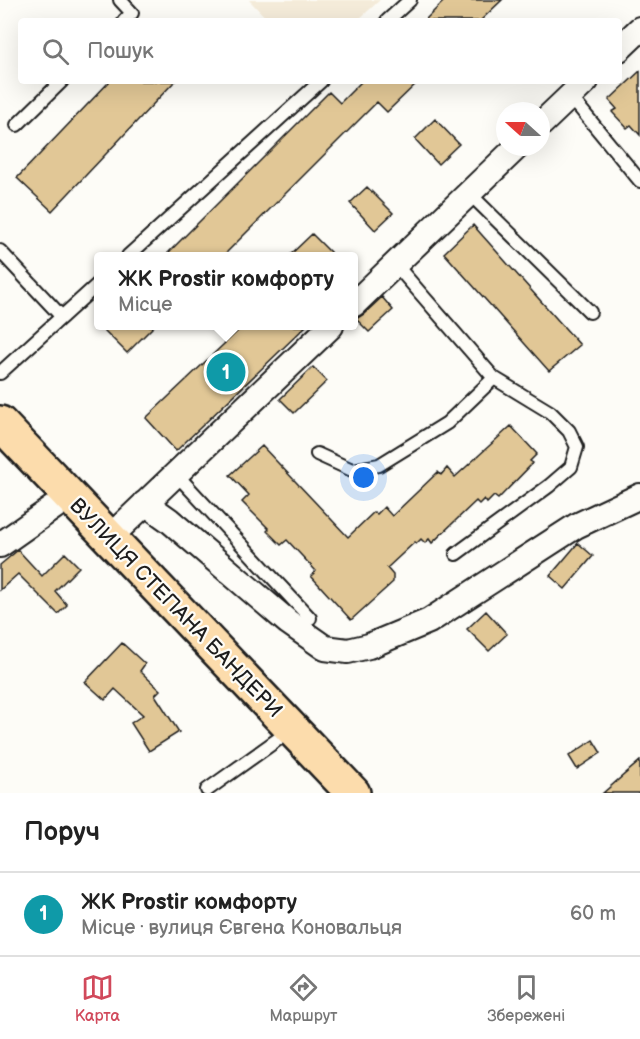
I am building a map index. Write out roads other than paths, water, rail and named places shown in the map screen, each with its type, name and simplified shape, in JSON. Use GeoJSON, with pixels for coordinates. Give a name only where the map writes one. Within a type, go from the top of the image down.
{"type":"FeatureCollection","features":[{"type":"Feature","properties":{"kind":"main road","name":"ВУЛИЦЯ СТЕПАНА БАНДЕРИ"},"geometry":{"type":"LineString","coordinates":[[0,423],[353,793]]}},
{"type":"Feature","properties":{"kind":"street"},"geometry":{"type":"LineString","coordinates":[[622,46],[640,29]]}},
{"type":"Feature","properties":{"kind":"street"},"geometry":{"type":"LineString","coordinates":[[550,115],[578,89]]}},
{"type":"Feature","properties":{"kind":"street"},"geometry":{"type":"LineString","coordinates":[[358,300],[508,156]]}},
{"type":"Feature","properties":{"kind":"street"},"geometry":{"type":"LineString","coordinates":[[110,537],[327,330]]}},
{"type":"Feature","properties":{"kind":"street"},"geometry":{"type":"LineString","coordinates":[[0,545],[57,505],[67,495]]}},
{"type":"Feature","properties":{"kind":"street"},"geometry":{"type":"LineString","coordinates":[[145,503],[169,520],[288,622],[325,648],[348,651],[369,646],[429,621],[576,526],[640,496]]}},
{"type":"Feature","properties":{"kind":"lane"},"geometry":{"type":"LineString","coordinates":[[120,0],[132,13],[127,18]]}},
{"type":"Feature","properties":{"kind":"lane"},"geometry":{"type":"LineString","coordinates":[[390,18],[410,0]]}},
{"type":"Feature","properties":{"kind":"lane"},"geometry":{"type":"LineString","coordinates":[[17,125],[59,84]]}},
{"type":"Feature","properties":{"kind":"lane"},"geometry":{"type":"LineString","coordinates":[[132,252],[318,84]]}},
{"type":"Feature","properties":{"kind":"lane"},"geometry":{"type":"LineString","coordinates":[[578,89],[640,181]]}},
{"type":"Feature","properties":{"kind":"lane"},"geometry":{"type":"LineString","coordinates":[[469,193],[590,312]]}},
{"type":"Feature","properties":{"kind":"lane"},"geometry":{"type":"LineString","coordinates":[[0,251],[62,317]]}},
{"type":"Feature","properties":{"kind":"lane"},"geometry":{"type":"LineString","coordinates":[[395,264],[494,378],[550,412],[569,431],[577,447],[571,467],[456,554]]}},
{"type":"Feature","properties":{"kind":"lane"},"geometry":{"type":"LineString","coordinates":[[0,373],[94,288]]}},
{"type":"Feature","properties":{"kind":"lane"},"geometry":{"type":"LineString","coordinates":[[317,454],[352,470],[379,465],[447,423],[494,378]]}},
{"type":"Feature","properties":{"kind":"lane"},"geometry":{"type":"LineString","coordinates":[[176,474],[310,618]]}},
{"type":"Feature","properties":{"kind":"lane"},"geometry":{"type":"LineString","coordinates":[[0,539],[24,527]]}},
{"type":"Feature","properties":{"kind":"lane"},"geometry":{"type":"LineString","coordinates":[[207,790],[292,729]]}},
{"type":"Feature","properties":{"kind":"place","name":"ЖК Prostir комфорту"},"geometry":{"type":"Point","coordinates":[226,372]}}]}
